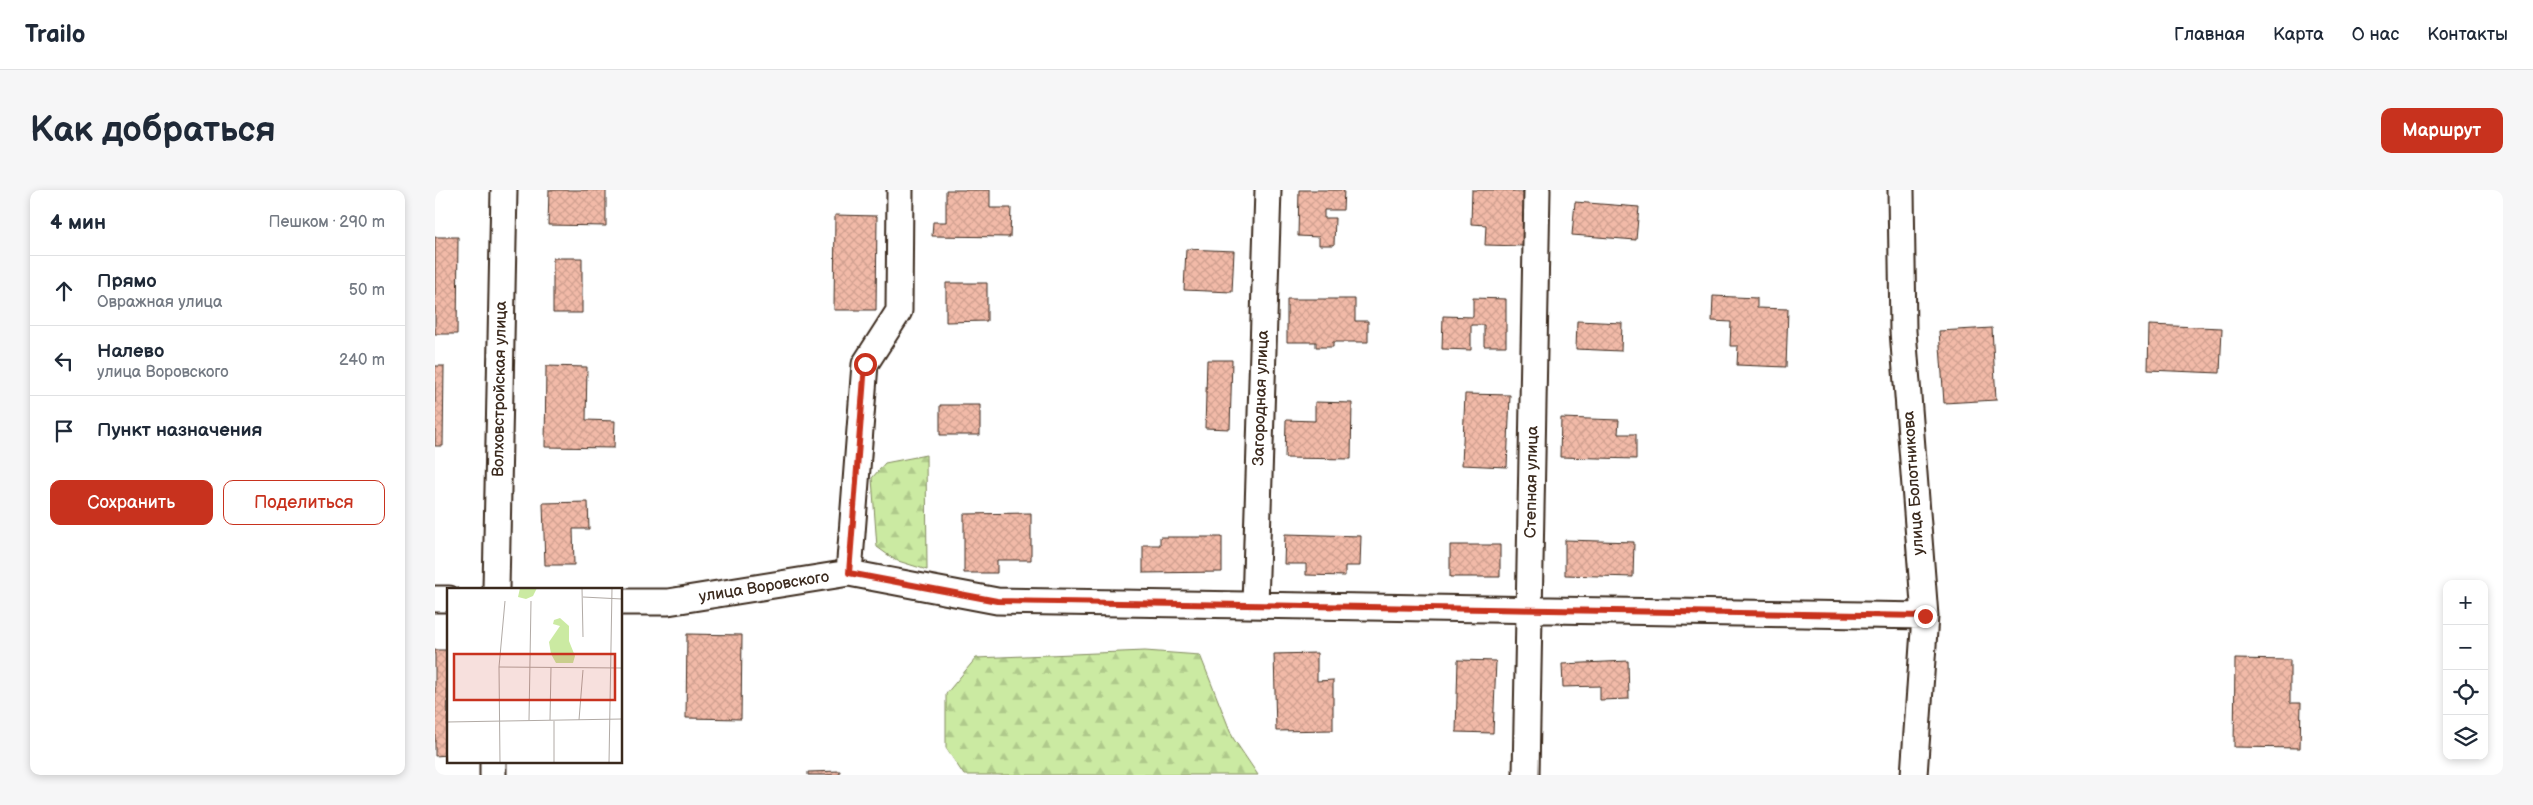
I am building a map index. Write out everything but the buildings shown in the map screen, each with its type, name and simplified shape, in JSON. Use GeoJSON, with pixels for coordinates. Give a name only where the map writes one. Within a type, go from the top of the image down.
{"type":"FeatureCollection","features":[{"type":"Feature","properties":{"kind":"street","name":"Волховстройская улица"},"geometry":{"type":"LineString","coordinates":[[496,588],[504,190]]}},
{"type":"Feature","properties":{"kind":"street"},"geometry":{"type":"LineString","coordinates":[[849,573],[865,364],[899,311],[900,190]]}},
{"type":"Feature","properties":{"kind":"street","name":"Загородная улица"},"geometry":{"type":"LineString","coordinates":[[1255,605],[1268,190]]}},
{"type":"Feature","properties":{"kind":"street","name":"Степная улица"},"geometry":{"type":"LineString","coordinates":[[1526,775],[1537,190]]}},
{"type":"Feature","properties":{"kind":"street","name":"улица Болотникова"},"geometry":{"type":"LineString","coordinates":[[1901,190],[1903,332],[1925,616],[1914,775]]}},
{"type":"Feature","properties":{"kind":"street","name":"улица Воровского"},"geometry":{"type":"LineString","coordinates":[[623,602],[668,602],[849,573],[997,601],[1925,616]]}},
{"type":"Feature","properties":{"kind":"street"},"geometry":{"type":"LineString","coordinates":[[493,762],[493,775]]}},
{"type":"Feature","properties":{"kind":"green space"},"geometry":{"type":"Polygon","coordinates":[[[926,455],[927,570],[895,560],[877,547],[872,478],[885,463],[926,455]]]}},
{"type":"Feature","properties":{"kind":"green space"},"geometry":{"type":"Polygon","coordinates":[[[1145,651],[1200,655],[1233,738],[1258,775],[964,775],[946,748],[946,694],[976,658],[1145,651]]]}},
{"type":"Feature","properties":{"kind":"route"},"geometry":{"type":"LineString","coordinates":[[865,364],[849,573],[997,601],[1925,616]]}}]}
